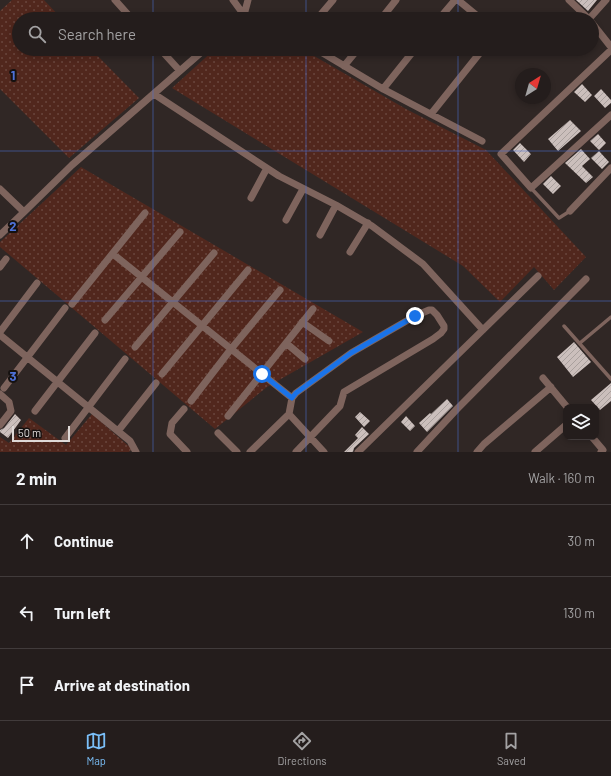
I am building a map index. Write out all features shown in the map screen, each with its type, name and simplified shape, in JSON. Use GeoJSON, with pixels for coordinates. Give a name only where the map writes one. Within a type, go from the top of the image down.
{"type":"FeatureCollection","features":[{"type":"Feature","properties":{"kind":"street"},"geometry":{"type":"LineString","coordinates":[[115,0],[126,12]]}},
{"type":"Feature","properties":{"kind":"street"},"geometry":{"type":"LineString","coordinates":[[233,0],[239,12]]}},
{"type":"Feature","properties":{"kind":"street"},"geometry":{"type":"LineString","coordinates":[[244,12],[248,0]]}},
{"type":"Feature","properties":{"kind":"street"},"geometry":{"type":"LineString","coordinates":[[323,12],[333,0]]}},
{"type":"Feature","properties":{"kind":"street"},"geometry":{"type":"LineString","coordinates":[[387,12],[396,0]]}},
{"type":"Feature","properties":{"kind":"street"},"geometry":{"type":"LineString","coordinates":[[445,12],[455,0]]}},
{"type":"Feature","properties":{"kind":"street"},"geometry":{"type":"LineString","coordinates":[[458,0],[473,12]]}},
{"type":"Feature","properties":{"kind":"street"},"geometry":{"type":"LineString","coordinates":[[569,0],[582,12]]}},
{"type":"Feature","properties":{"kind":"street"},"geometry":{"type":"LineString","coordinates":[[595,12],[606,0]]}},
{"type":"Feature","properties":{"kind":"street"},"geometry":{"type":"LineString","coordinates":[[599,32],[611,47]]}},
{"type":"Feature","properties":{"kind":"street"},"geometry":{"type":"LineString","coordinates":[[611,50],[501,154],[532,188],[611,115]]}},
{"type":"Feature","properties":{"kind":"street"},"geometry":{"type":"LineString","coordinates":[[166,56],[180,71]]}},
{"type":"Feature","properties":{"kind":"street"},"geometry":{"type":"LineString","coordinates":[[0,235],[72,165],[198,56]]}},
{"type":"Feature","properties":{"kind":"street"},"geometry":{"type":"LineString","coordinates":[[328,56],[383,89],[482,140]]}},
{"type":"Feature","properties":{"kind":"street"},"geometry":{"type":"LineString","coordinates":[[344,66],[352,56]]}},
{"type":"Feature","properties":{"kind":"street"},"geometry":{"type":"LineString","coordinates":[[383,89],[409,56]]}},
{"type":"Feature","properties":{"kind":"street"},"geometry":{"type":"LineString","coordinates":[[431,114],[477,56]]}},
{"type":"Feature","properties":{"kind":"street"},"geometry":{"type":"LineString","coordinates":[[154,94],[267,168],[368,224],[423,264],[483,330]]}},
{"type":"Feature","properties":{"kind":"street"},"geometry":{"type":"LineString","coordinates":[[251,198],[267,168]]}},
{"type":"Feature","properties":{"kind":"street"},"geometry":{"type":"LineString","coordinates":[[570,211],[611,168]]}},
{"type":"Feature","properties":{"kind":"street"},"geometry":{"type":"LineString","coordinates":[[286,220],[303,188]]}},
{"type":"Feature","properties":{"kind":"street"},"geometry":{"type":"LineString","coordinates":[[0,189],[24,212]]}},
{"type":"Feature","properties":{"kind":"street"},"geometry":{"type":"LineString","coordinates":[[320,235],[336,205]]}},
{"type":"Feature","properties":{"kind":"street"},"geometry":{"type":"LineString","coordinates":[[72,304],[145,213]]}},
{"type":"Feature","properties":{"kind":"street"},"geometry":{"type":"LineString","coordinates":[[350,252],[368,224]]}},
{"type":"Feature","properties":{"kind":"street"},"geometry":{"type":"LineString","coordinates":[[105,320],[180,232]]}},
{"type":"Feature","properties":{"kind":"street"},"geometry":{"type":"LineString","coordinates":[[135,347],[214,253]]}},
{"type":"Feature","properties":{"kind":"street"},"geometry":{"type":"LineString","coordinates":[[113,254],[292,398]]}},
{"type":"Feature","properties":{"kind":"street"},"geometry":{"type":"LineString","coordinates":[[0,267],[6,259]]}},
{"type":"Feature","properties":{"kind":"street"},"geometry":{"type":"LineString","coordinates":[[162,374],[248,270]]}},
{"type":"Feature","properties":{"kind":"street"},"geometry":{"type":"LineString","coordinates":[[358,452],[538,276]]}},
{"type":"Feature","properties":{"kind":"street"},"geometry":{"type":"LineString","coordinates":[[417,452],[457,409],[586,279]]}},
{"type":"Feature","properties":{"kind":"street"},"geometry":{"type":"LineString","coordinates":[[0,332],[37,284]]}},
{"type":"Feature","properties":{"kind":"street"},"geometry":{"type":"LineString","coordinates":[[191,401],[231,349],[280,290]]}},
{"type":"Feature","properties":{"kind":"street"},"geometry":{"type":"LineString","coordinates":[[0,425],[11,411],[9,402],[2,391],[65,308]]}},
{"type":"Feature","properties":{"kind":"street"},"geometry":{"type":"LineString","coordinates":[[228,416],[313,309]]}},
{"type":"Feature","properties":{"kind":"street"},"geometry":{"type":"LineString","coordinates":[[250,452],[289,414],[292,398],[296,393],[351,353],[415,316],[432,310],[444,326],[444,329],[437,337],[344,392],[340,406],[296,452]]}},
{"type":"Feature","properties":{"kind":"street"},"geometry":{"type":"LineString","coordinates":[[302,322],[329,341]]}},
{"type":"Feature","properties":{"kind":"street"},"geometry":{"type":"LineString","coordinates":[[35,411],[95,333]]}},
{"type":"Feature","properties":{"kind":"street"},"geometry":{"type":"LineString","coordinates":[[0,335],[130,440],[136,452]]}},
{"type":"Feature","properties":{"kind":"street"},"geometry":{"type":"LineString","coordinates":[[286,343],[305,359]]}},
{"type":"Feature","properties":{"kind":"street"},"geometry":{"type":"LineString","coordinates":[[65,438],[125,359]]}},
{"type":"Feature","properties":{"kind":"street"},"geometry":{"type":"LineString","coordinates":[[543,378],[565,404]]}},
{"type":"Feature","properties":{"kind":"street"},"geometry":{"type":"LineString","coordinates":[[118,431],[156,383]]}},
{"type":"Feature","properties":{"kind":"street"},"geometry":{"type":"LineString","coordinates":[[477,452],[484,444],[551,387]]}},
{"type":"Feature","properties":{"kind":"street"},"geometry":{"type":"LineString","coordinates":[[184,408],[172,423],[170,434],[187,452]]}},
{"type":"Feature","properties":{"kind":"street"},"geometry":{"type":"LineString","coordinates":[[289,414],[324,452]]}},
{"type":"Feature","properties":{"kind":"street"},"geometry":{"type":"LineString","coordinates":[[535,452],[563,428]]}},
{"type":"Feature","properties":{"kind":"street"},"geometry":{"type":"LineString","coordinates":[[218,433],[237,452]]}},
{"type":"Feature","properties":{"kind":"street"},"geometry":{"type":"LineString","coordinates":[[595,440],[603,450],[601,452]]}},
{"type":"Feature","properties":{"kind":"lane"},"geometry":{"type":"LineString","coordinates":[[532,188],[559,218],[570,211]]}},
{"type":"Feature","properties":{"kind":"lane"},"geometry":{"type":"LineString","coordinates":[[580,343],[611,317]]}},
{"type":"Feature","properties":{"kind":"lane"},"geometry":{"type":"LineString","coordinates":[[564,326],[610,377]]}},
{"type":"Feature","properties":{"kind":"shaded area"},"geometry":{"type":"Polygon","coordinates":[[[12,0],[44,0],[55,12],[12,12],[12,56],[98,56],[139,98],[69,158],[0,89],[0,11],[12,0]]]}},
{"type":"Feature","properties":{"kind":"shaded area"},"geometry":{"type":"Polygon","coordinates":[[[207,56],[314,56],[406,109],[486,150],[586,257],[554,290],[534,267],[500,302],[463,266],[172,88],[207,56]]]}},
{"type":"Feature","properties":{"kind":"shaded area"},"geometry":{"type":"Polygon","coordinates":[[[81,167],[363,332],[267,387],[215,429],[0,247],[0,242],[81,167]]]}},
{"type":"Feature","properties":{"kind":"shaded area"},"geometry":{"type":"Polygon","coordinates":[[[92,414],[132,449],[129,452],[0,452],[0,437],[9,443],[29,418],[66,445],[92,414]]]}},
{"type":"Feature","properties":{"kind":"building"},"geometry":{"type":"Polygon","coordinates":[[[576,0],[597,0],[588,11],[576,0]]]}},
{"type":"Feature","properties":{"kind":"building"},"geometry":{"type":"Polygon","coordinates":[[[582,84],[592,95],[585,102],[574,92],[582,84]]]}},
{"type":"Feature","properties":{"kind":"building"},"geometry":{"type":"Polygon","coordinates":[[[601,89],[611,100],[611,103],[605,108],[594,96],[601,89]]]}},
{"type":"Feature","properties":{"kind":"building"},"geometry":{"type":"Polygon","coordinates":[[[570,120],[581,131],[558,151],[548,139],[570,120]]]}},
{"type":"Feature","properties":{"kind":"building"},"geometry":{"type":"Polygon","coordinates":[[[598,134],[606,143],[599,150],[590,141],[598,134]]]}},
{"type":"Feature","properties":{"kind":"building"},"geometry":{"type":"Polygon","coordinates":[[[520,143],[531,154],[524,162],[513,150],[520,143]]]}},
{"type":"Feature","properties":{"kind":"building"},"geometry":{"type":"Polygon","coordinates":[[[581,149],[590,159],[582,166],[593,177],[586,183],[565,163],[581,149]]]}},
{"type":"Feature","properties":{"kind":"building"},"geometry":{"type":"Polygon","coordinates":[[[599,151],[609,162],[602,169],[591,158],[599,151]]]}},
{"type":"Feature","properties":{"kind":"building"},"geometry":{"type":"Polygon","coordinates":[[[551,176],[561,186],[553,194],[543,184],[551,176]]]}},
{"type":"Feature","properties":{"kind":"building"},"geometry":{"type":"Polygon","coordinates":[[[574,342],[591,362],[573,377],[557,357],[574,342]]]}},
{"type":"Feature","properties":{"kind":"building"},"geometry":{"type":"Polygon","coordinates":[[[611,383],[611,401],[600,410],[599,404],[595,404],[591,400],[611,383]]]}},
{"type":"Feature","properties":{"kind":"building"},"geometry":{"type":"Polygon","coordinates":[[[447,399],[453,406],[427,432],[419,423],[447,399]]]}},
{"type":"Feature","properties":{"kind":"building"},"geometry":{"type":"Polygon","coordinates":[[[360,412],[370,421],[364,427],[355,417],[360,412]]]}},
{"type":"Feature","properties":{"kind":"building"},"geometry":{"type":"Polygon","coordinates":[[[15,414],[21,420],[8,438],[0,432],[0,430],[4,428],[15,414]]]}},
{"type":"Feature","properties":{"kind":"building"},"geometry":{"type":"Polygon","coordinates":[[[406,416],[415,426],[410,431],[401,422],[406,416]]]}},
{"type":"Feature","properties":{"kind":"building"},"geometry":{"type":"Polygon","coordinates":[[[362,427],[369,434],[354,448],[353,452],[344,452],[358,438],[355,435],[362,427]]]}},
{"type":"Feature","properties":{"kind":"route"},"geometry":{"type":"LineString","coordinates":[[262,374],[292,398],[296,393],[351,353],[415,316]]}}]}
